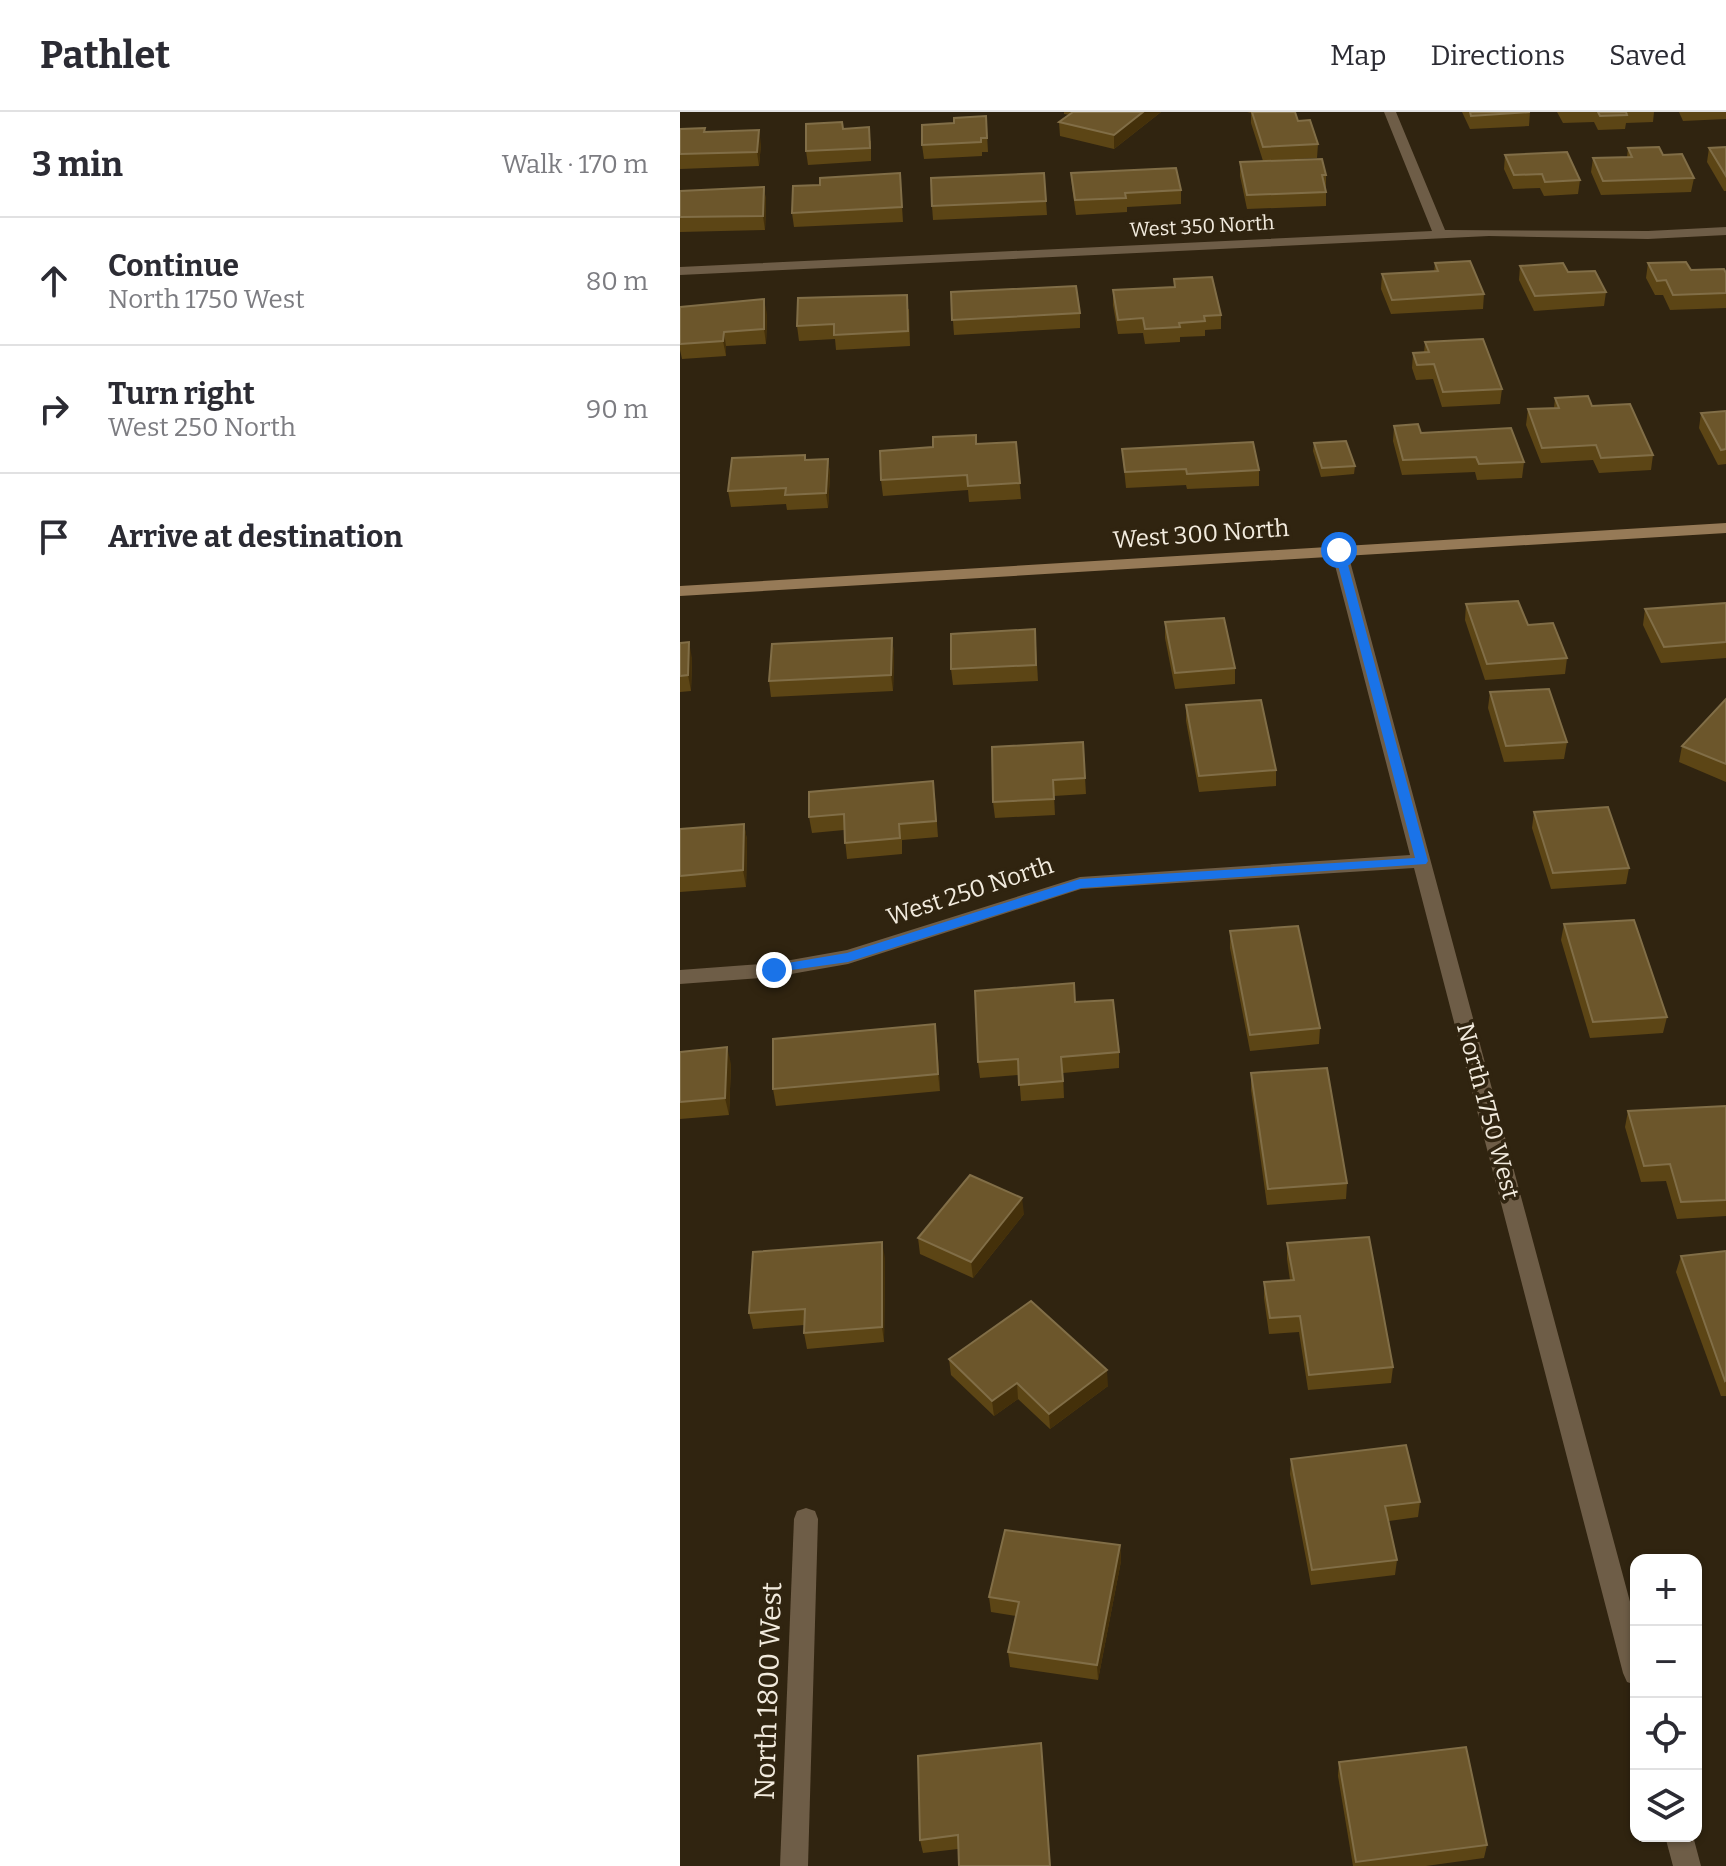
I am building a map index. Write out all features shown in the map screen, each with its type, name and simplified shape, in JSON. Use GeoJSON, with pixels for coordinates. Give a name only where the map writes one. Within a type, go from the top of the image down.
{"type":"FeatureCollection","features":[{"type":"Feature","properties":{"kind":"main road","name":"West 300 North"},"geometry":{"type":"LineString","coordinates":[[680,591],[1726,528]]}},
{"type":"Feature","properties":{"kind":"street"},"geometry":{"type":"LineString","coordinates":[[1390,112],[1440,234]]}},
{"type":"Feature","properties":{"kind":"street","name":"West 350 North"},"geometry":{"type":"LineString","coordinates":[[680,271],[1489,232],[1648,235],[1726,231]]}},
{"type":"Feature","properties":{"kind":"street","name":"North 1750 West"},"geometry":{"type":"LineString","coordinates":[[1339,550],[1630,1650]]}},
{"type":"Feature","properties":{"kind":"street","name":"West 250 North"},"geometry":{"type":"LineString","coordinates":[[680,977],[774,970],[848,957],[1080,883],[1422,861]]}},
{"type":"Feature","properties":{"kind":"street","name":"North 1800 West"},"geometry":{"type":"LineString","coordinates":[[794,1866],[806,1519]]}},
{"type":"Feature","properties":{"kind":"street"},"geometry":{"type":"LineString","coordinates":[[1681,1842],[1687,1866]]}},
{"type":"Feature","properties":{"kind":"building"},"geometry":{"type":"Polygon","coordinates":[[[1073,112],[1143,112],[1114,135],[1059,122],[1073,112]]]}},
{"type":"Feature","properties":{"kind":"building"},"geometry":{"type":"Polygon","coordinates":[[[1252,112],[1295,112],[1298,121],[1310,120],[1318,144],[1263,147],[1252,112]]]}},
{"type":"Feature","properties":{"kind":"building"},"geometry":{"type":"Polygon","coordinates":[[[1470,112],[1530,112],[1471,116],[1470,112]]]}},
{"type":"Feature","properties":{"kind":"building"},"geometry":{"type":"Polygon","coordinates":[[[1598,112],[1626,112],[1627,115],[1600,116],[1598,112]]]}},
{"type":"Feature","properties":{"kind":"building"},"geometry":{"type":"Polygon","coordinates":[[[986,116],[987,138],[981,138],[981,142],[922,145],[922,125],[954,123],[954,118],[986,116]]]}},
{"type":"Feature","properties":{"kind":"building"},"geometry":{"type":"Polygon","coordinates":[[[842,122],[843,129],[869,127],[870,148],[806,151],[806,124],[842,122]]]}},
{"type":"Feature","properties":{"kind":"building"},"geometry":{"type":"Polygon","coordinates":[[[705,128],[704,132],[759,130],[757,152],[680,154],[680,129],[705,128]]]}},
{"type":"Feature","properties":{"kind":"building"},"geometry":{"type":"Polygon","coordinates":[[[1659,147],[1663,155],[1682,154],[1694,178],[1603,181],[1593,158],[1632,157],[1628,148],[1659,147]]]}},
{"type":"Feature","properties":{"kind":"building"},"geometry":{"type":"Polygon","coordinates":[[[1726,147],[1726,176],[1709,148],[1726,147]]]}},
{"type":"Feature","properties":{"kind":"building"},"geometry":{"type":"Polygon","coordinates":[[[1567,152],[1580,180],[1545,182],[1542,174],[1514,175],[1505,155],[1567,152]]]}},
{"type":"Feature","properties":{"kind":"building"},"geometry":{"type":"Polygon","coordinates":[[[1322,159],[1326,192],[1247,195],[1240,162],[1322,159]]]}},
{"type":"Feature","properties":{"kind":"building"},"geometry":{"type":"Polygon","coordinates":[[[1176,168],[1181,190],[1125,193],[1126,198],[1075,200],[1071,173],[1176,168]]]}},
{"type":"Feature","properties":{"kind":"building"},"geometry":{"type":"Polygon","coordinates":[[[900,173],[902,207],[792,213],[793,186],[820,185],[820,178],[900,173]]]}},
{"type":"Feature","properties":{"kind":"building"},"geometry":{"type":"Polygon","coordinates":[[[1044,173],[1046,201],[932,206],[931,178],[1044,173]]]}},
{"type":"Feature","properties":{"kind":"building"},"geometry":{"type":"Polygon","coordinates":[[[764,187],[763,216],[680,217],[680,191],[764,187]]]}},
{"type":"Feature","properties":{"kind":"building"},"geometry":{"type":"Polygon","coordinates":[[[1470,261],[1484,294],[1392,300],[1382,274],[1438,271],[1435,263],[1470,261]]]}},
{"type":"Feature","properties":{"kind":"building"},"geometry":{"type":"Polygon","coordinates":[[[1686,262],[1691,270],[1724,269],[1726,293],[1673,295],[1666,280],[1657,281],[1648,263],[1686,262]]]}},
{"type":"Feature","properties":{"kind":"building"},"geometry":{"type":"Polygon","coordinates":[[[1563,263],[1568,272],[1595,271],[1606,292],[1535,296],[1520,266],[1563,263]]]}},
{"type":"Feature","properties":{"kind":"building"},"geometry":{"type":"Polygon","coordinates":[[[1212,277],[1221,315],[1204,316],[1205,321],[1179,323],[1180,327],[1145,329],[1143,318],[1118,320],[1113,290],[1175,287],[1174,279],[1212,277]]]}},
{"type":"Feature","properties":{"kind":"building"},"geometry":{"type":"Polygon","coordinates":[[[1076,286],[1080,313],[952,320],[951,292],[1076,286]]]}},
{"type":"Feature","properties":{"kind":"building"},"geometry":{"type":"Polygon","coordinates":[[[907,295],[908,331],[834,335],[834,324],[797,326],[798,298],[907,295]]]}},
{"type":"Feature","properties":{"kind":"building"},"geometry":{"type":"Polygon","coordinates":[[[764,299],[764,329],[724,332],[723,341],[680,344],[680,307],[764,299]]]}},
{"type":"Feature","properties":{"kind":"building"},"geometry":{"type":"Polygon","coordinates":[[[1483,339],[1502,389],[1443,392],[1434,364],[1417,365],[1413,353],[1429,352],[1425,342],[1483,339]]]}},
{"type":"Feature","properties":{"kind":"building"},"geometry":{"type":"Polygon","coordinates":[[[1588,396],[1592,406],[1630,404],[1653,455],[1601,458],[1596,445],[1542,448],[1528,409],[1559,408],[1555,398],[1588,396]]]}},
{"type":"Feature","properties":{"kind":"building"},"geometry":{"type":"Polygon","coordinates":[[[1726,411],[1726,449],[1721,450],[1701,413],[1726,411]]]}},
{"type":"Feature","properties":{"kind":"building"},"geometry":{"type":"Polygon","coordinates":[[[1418,424],[1421,433],[1511,428],[1524,462],[1479,464],[1476,457],[1403,460],[1394,426],[1418,424]]]}},
{"type":"Feature","properties":{"kind":"building"},"geometry":{"type":"Polygon","coordinates":[[[976,435],[976,444],[1016,442],[1020,483],[968,486],[967,475],[881,480],[880,451],[933,447],[933,437],[976,435]]]}},
{"type":"Feature","properties":{"kind":"building"},"geometry":{"type":"Polygon","coordinates":[[[1346,441],[1355,466],[1322,468],[1314,443],[1346,441]]]}},
{"type":"Feature","properties":{"kind":"building"},"geometry":{"type":"Polygon","coordinates":[[[1253,442],[1259,470],[1187,474],[1186,469],[1125,472],[1122,449],[1253,442]]]}},
{"type":"Feature","properties":{"kind":"building"},"geometry":{"type":"Polygon","coordinates":[[[805,455],[805,460],[828,459],[826,493],[785,495],[786,488],[728,491],[732,458],[805,455]]]}},
{"type":"Feature","properties":{"kind":"building"},"geometry":{"type":"Polygon","coordinates":[[[1518,601],[1528,625],[1553,623],[1567,658],[1487,664],[1466,604],[1518,601]]]}},
{"type":"Feature","properties":{"kind":"building"},"geometry":{"type":"Polygon","coordinates":[[[1726,603],[1726,642],[1664,647],[1645,609],[1726,603]]]}},
{"type":"Feature","properties":{"kind":"building"},"geometry":{"type":"Polygon","coordinates":[[[1224,618],[1235,668],[1175,673],[1165,622],[1224,618]]]}},
{"type":"Feature","properties":{"kind":"building"},"geometry":{"type":"Polygon","coordinates":[[[1035,629],[1036,665],[951,669],[951,634],[1035,629]]]}},
{"type":"Feature","properties":{"kind":"building"},"geometry":{"type":"Polygon","coordinates":[[[892,638],[891,675],[769,681],[772,644],[892,638]]]}},
{"type":"Feature","properties":{"kind":"building"},"geometry":{"type":"Polygon","coordinates":[[[689,642],[688,675],[680,676],[680,643],[689,642]]]}},
{"type":"Feature","properties":{"kind":"building"},"geometry":{"type":"Polygon","coordinates":[[[1549,689],[1567,742],[1506,746],[1490,692],[1549,689]]]}},
{"type":"Feature","properties":{"kind":"building"},"geometry":{"type":"Polygon","coordinates":[[[1726,699],[1726,764],[1682,746],[1726,699]]]}},
{"type":"Feature","properties":{"kind":"building"},"geometry":{"type":"Polygon","coordinates":[[[1261,700],[1276,770],[1199,776],[1186,705],[1261,700]]]}},
{"type":"Feature","properties":{"kind":"building"},"geometry":{"type":"Polygon","coordinates":[[[1083,742],[1085,778],[1053,780],[1054,799],[993,802],[992,747],[1083,742]]]}},
{"type":"Feature","properties":{"kind":"building"},"geometry":{"type":"Polygon","coordinates":[[[933,781],[936,821],[899,824],[900,838],[845,843],[844,814],[809,817],[809,792],[933,781]]]}},
{"type":"Feature","properties":{"kind":"building"},"geometry":{"type":"Polygon","coordinates":[[[1608,807],[1629,868],[1553,873],[1534,812],[1608,807]]]}},
{"type":"Feature","properties":{"kind":"building"},"geometry":{"type":"Polygon","coordinates":[[[744,824],[743,870],[680,876],[680,829],[744,824]]]}},
{"type":"Feature","properties":{"kind":"building"},"geometry":{"type":"Polygon","coordinates":[[[1634,920],[1667,1017],[1593,1022],[1564,924],[1634,920]]]}},
{"type":"Feature","properties":{"kind":"building"},"geometry":{"type":"Polygon","coordinates":[[[1298,926],[1320,1028],[1250,1035],[1230,931],[1298,926]]]}},
{"type":"Feature","properties":{"kind":"building"},"geometry":{"type":"Polygon","coordinates":[[[1074,983],[1075,1002],[1113,1000],[1119,1052],[1061,1057],[1063,1081],[1019,1085],[1018,1059],[978,1062],[975,991],[1074,983]]]}},
{"type":"Feature","properties":{"kind":"building"},"geometry":{"type":"Polygon","coordinates":[[[935,1024],[938,1074],[773,1089],[773,1039],[935,1024]]]}},
{"type":"Feature","properties":{"kind":"building"},"geometry":{"type":"Polygon","coordinates":[[[727,1047],[725,1098],[680,1102],[680,1052],[727,1047]]]}},
{"type":"Feature","properties":{"kind":"building"},"geometry":{"type":"Polygon","coordinates":[[[1327,1068],[1347,1183],[1268,1189],[1251,1073],[1327,1068]]]}},
{"type":"Feature","properties":{"kind":"building"},"geometry":{"type":"Polygon","coordinates":[[[1726,1106],[1726,1200],[1681,1202],[1670,1164],[1644,1166],[1628,1111],[1726,1106]]]}},
{"type":"Feature","properties":{"kind":"building"},"geometry":{"type":"Polygon","coordinates":[[[970,1175],[1022,1198],[971,1262],[918,1238],[970,1175]]]}},
{"type":"Feature","properties":{"kind":"building"},"geometry":{"type":"Polygon","coordinates":[[[1369,1237],[1393,1367],[1309,1375],[1300,1316],[1270,1318],[1264,1282],[1294,1280],[1287,1243],[1369,1237]]]}},
{"type":"Feature","properties":{"kind":"building"},"geometry":{"type":"Polygon","coordinates":[[[882,1242],[882,1327],[804,1333],[805,1309],[749,1313],[753,1252],[882,1242]]]}},
{"type":"Feature","properties":{"kind":"building"},"geometry":{"type":"Polygon","coordinates":[[[1726,1251],[1726,1380],[1725,1381],[1681,1256],[1726,1251]]]}},
{"type":"Feature","properties":{"kind":"building"},"geometry":{"type":"Polygon","coordinates":[[[1031,1301],[1107,1370],[1049,1414],[1017,1383],[992,1401],[949,1359],[1031,1301]]]}},
{"type":"Feature","properties":{"kind":"building"},"geometry":{"type":"Polygon","coordinates":[[[1406,1445],[1420,1502],[1385,1506],[1397,1560],[1312,1570],[1291,1459],[1406,1445]]]}},
{"type":"Feature","properties":{"kind":"building"},"geometry":{"type":"Polygon","coordinates":[[[1005,1530],[1120,1545],[1097,1665],[1008,1652],[1019,1602],[989,1597],[1005,1530]]]}},
{"type":"Feature","properties":{"kind":"building"},"geometry":{"type":"Polygon","coordinates":[[[1041,1743],[1050,1866],[959,1866],[958,1835],[920,1840],[918,1756],[1041,1743]]]}},
{"type":"Feature","properties":{"kind":"building"},"geometry":{"type":"Polygon","coordinates":[[[1466,1747],[1487,1845],[1356,1862],[1339,1762],[1466,1747]]]}},
{"type":"Feature","properties":{"kind":"route"},"geometry":{"type":"LineString","coordinates":[[774,970],[848,957],[1080,883],[1422,861],[1339,550]]}}]}
